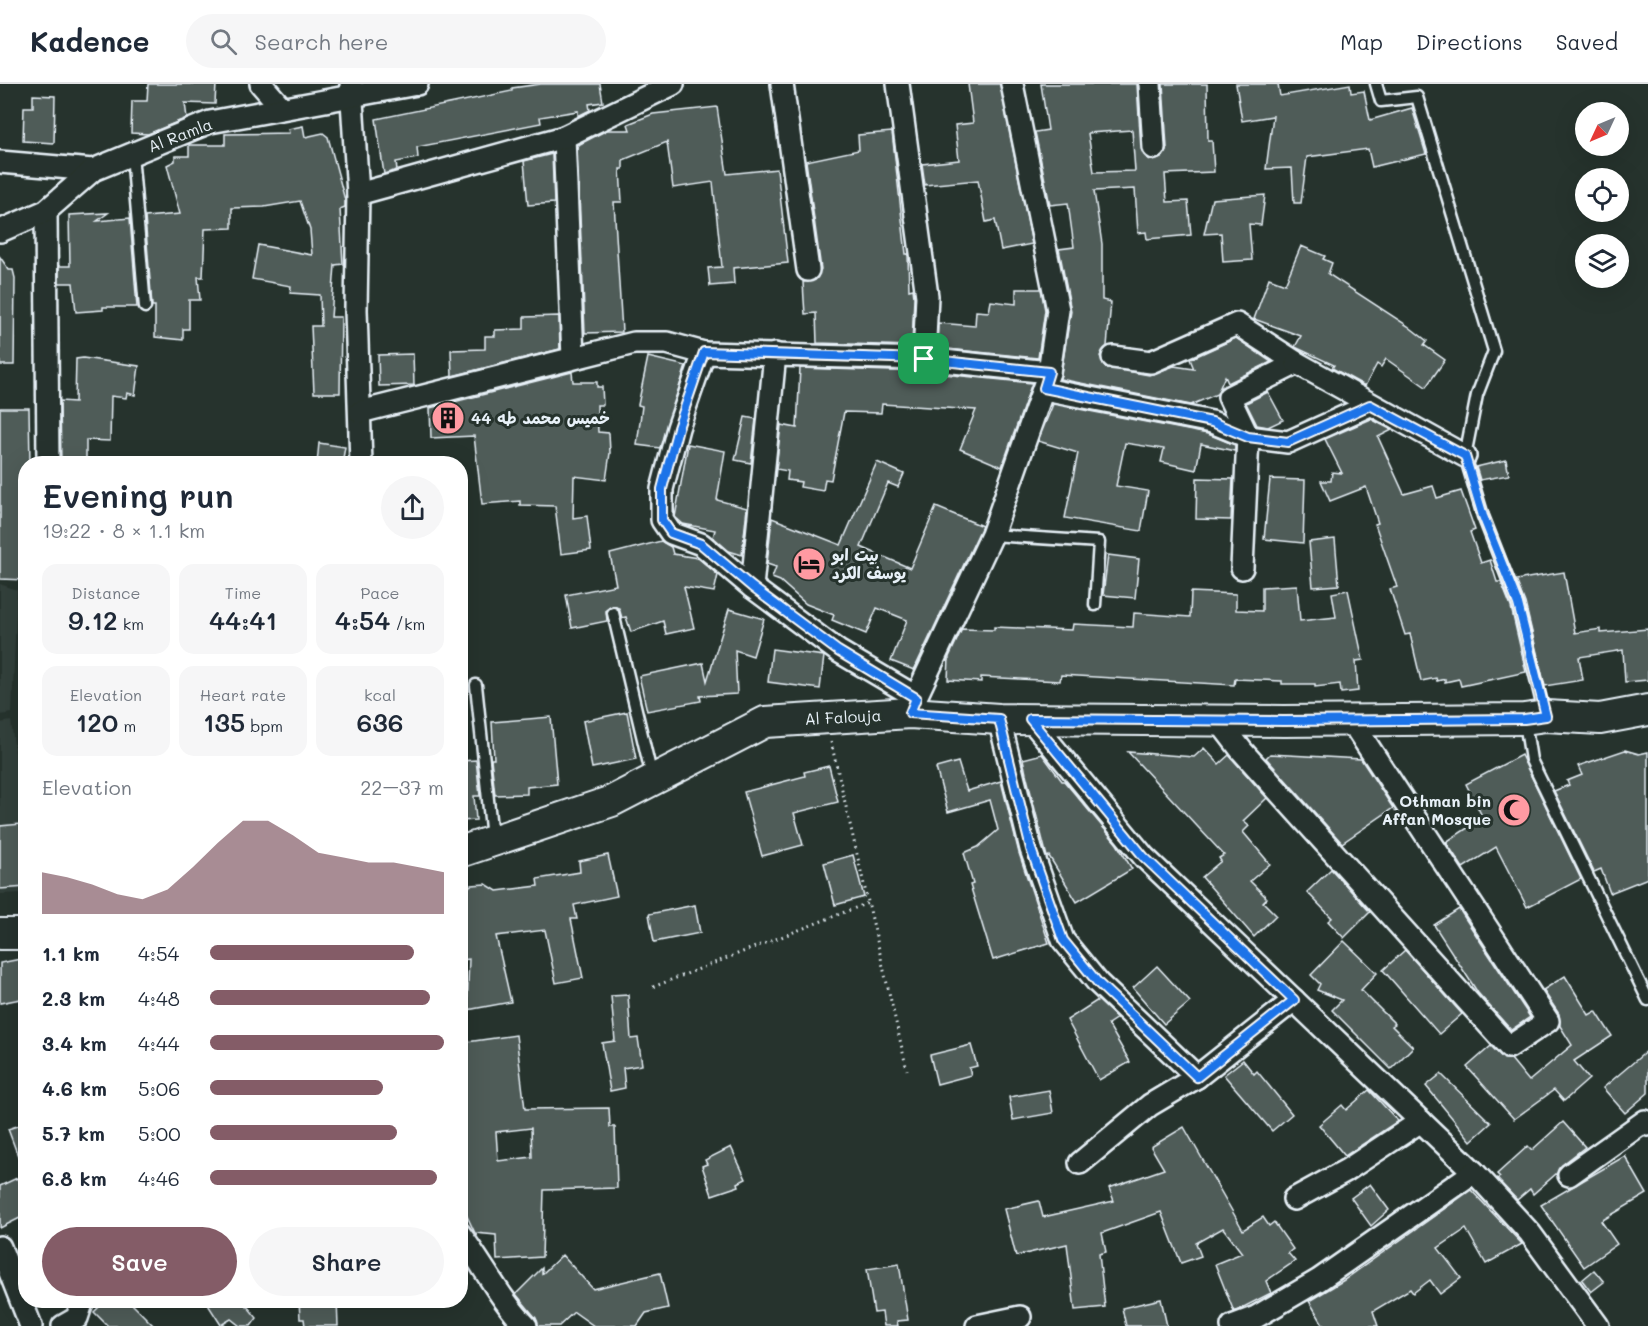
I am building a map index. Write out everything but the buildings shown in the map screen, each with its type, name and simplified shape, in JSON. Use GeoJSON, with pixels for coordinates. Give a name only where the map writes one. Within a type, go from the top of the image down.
{"type":"FeatureCollection","features":[{"type":"Feature","properties":{"kind":"main road","name":"Al Falouja"},"geometry":{"type":"LineString","coordinates":[[468,849],[612,801],[765,722],[826,718],[913,705],[999,719],[1219,721],[1535,717],[1600,719],[1648,710]]}},
{"type":"Feature","properties":{"kind":"main road"},"geometry":{"type":"LineString","coordinates":[[0,934],[18,934]]}},
{"type":"Feature","properties":{"kind":"street"},"geometry":{"type":"LineString","coordinates":[[261,84],[282,108]]}},
{"type":"Feature","properties":{"kind":"street","name":"Al Ramla"},"geometry":{"type":"LineString","coordinates":[[0,231],[46,211],[93,170],[210,122],[352,91],[417,84]]}},
{"type":"Feature","properties":{"kind":"street"},"geometry":{"type":"LineString","coordinates":[[358,194],[564,137],[673,84]]}},
{"type":"Feature","properties":{"kind":"street"},"geometry":{"type":"LineString","coordinates":[[782,84],[808,270]]}},
{"type":"Feature","properties":{"kind":"street"},"geometry":{"type":"LineString","coordinates":[[898,84],[927,296],[924,359]]}},
{"type":"Feature","properties":{"kind":"street"},"geometry":{"type":"LineString","coordinates":[[704,352],[678,428],[662,489],[662,520],[671,533],[701,544],[752,587],[913,705],[992,535],[1046,380],[1058,310],[1012,84]]}},
{"type":"Feature","properties":{"kind":"street"},"geometry":{"type":"LineString","coordinates":[[1150,84],[1154,148]]}},
{"type":"Feature","properties":{"kind":"street"},"geometry":{"type":"LineString","coordinates":[[352,91],[358,194],[356,310],[361,456]]}},
{"type":"Feature","properties":{"kind":"street"},"geometry":{"type":"LineString","coordinates":[[564,137],[573,358]]}},
{"type":"Feature","properties":{"kind":"street"},"geometry":{"type":"LineString","coordinates":[[0,162],[93,170]]}},
{"type":"Feature","properties":{"kind":"street"},"geometry":{"type":"LineString","coordinates":[[46,211],[48,456]]}},
{"type":"Feature","properties":{"kind":"street"},"geometry":{"type":"LineString","coordinates":[[1113,357],[1151,362],[1237,324],[1297,363],[1465,456]]}},
{"type":"Feature","properties":{"kind":"street"},"geometry":{"type":"LineString","coordinates":[[360,412],[634,343],[667,343],[704,352],[924,359],[1046,380],[1212,422],[1248,437],[1288,442],[1370,405]]}},
{"type":"Feature","properties":{"kind":"street"},"geometry":{"type":"LineString","coordinates":[[752,587],[775,354]]}},
{"type":"Feature","properties":{"kind":"street"},"geometry":{"type":"LineString","coordinates":[[1242,568],[1248,437],[1229,397],[1297,363]]}},
{"type":"Feature","properties":{"kind":"street"},"geometry":{"type":"LineString","coordinates":[[999,719],[1031,849],[1063,940],[1098,983],[1197,1077]]}},
{"type":"Feature","properties":{"kind":"street"},"geometry":{"type":"LineString","coordinates":[[1030,719],[1144,857],[1474,1172],[1530,1233],[1598,1326]]}},
{"type":"Feature","properties":{"kind":"street"},"geometry":{"type":"LineString","coordinates":[[1219,721],[1242,751],[1509,1047],[1548,1021],[1350,719]]}},
{"type":"Feature","properties":{"kind":"street"},"geometry":{"type":"LineString","coordinates":[[1080,1163],[1150,1105],[1197,1077],[1294,1000]]}},
{"type":"Feature","properties":{"kind":"street"},"geometry":{"type":"LineString","coordinates":[[1294,1199],[1347,1170],[1421,1121]]}},
{"type":"Feature","properties":{"kind":"street"},"geometry":{"type":"LineString","coordinates":[[1569,1175],[1645,1121],[1648,1125]]}},
{"type":"Feature","properties":{"kind":"street"},"geometry":{"type":"LineString","coordinates":[[1232,1326],[1256,1317],[1319,1280],[1474,1172]]}},
{"type":"Feature","properties":{"kind":"street"},"geometry":{"type":"LineString","coordinates":[[468,1245],[488,1271],[513,1312],[526,1326]]}},
{"type":"Feature","properties":{"kind":"street"},"geometry":{"type":"LineString","coordinates":[[0,1247],[18,1293]]}},
{"type":"Feature","properties":{"kind":"street"},"geometry":{"type":"LineString","coordinates":[[24,1308],[31,1326]]}},
{"type":"Feature","properties":{"kind":"street"},"geometry":{"type":"LineString","coordinates":[[977,1326],[1020,1317]]}},
{"type":"Feature","properties":{"kind":"lane"},"geometry":{"type":"LineString","coordinates":[[1376,84],[1381,101],[1417,97],[1494,351],[1477,395],[1465,456],[1483,516],[1518,604],[1535,717],[1531,760],[1648,1000]]}},
{"type":"Feature","properties":{"kind":"lane"},"geometry":{"type":"LineString","coordinates":[[132,154],[145,307]]}},
{"type":"Feature","properties":{"kind":"lane"},"geometry":{"type":"LineString","coordinates":[[992,535],[1099,542],[1095,605]]}},
{"type":"Feature","properties":{"kind":"lane"},"geometry":{"type":"LineString","coordinates":[[613,613],[653,780]]}},
{"type":"Feature","properties":{"kind":"lane"},"geometry":{"type":"LineString","coordinates":[[476,686],[493,841]]}},
{"type":"Feature","properties":{"kind":"path"},"geometry":{"type":"LineString","coordinates":[[826,718],[907,1070]]}},
{"type":"Feature","properties":{"kind":"path"},"geometry":{"type":"LineString","coordinates":[[653,987],[868,903]]}},
{"type":"Feature","properties":{"kind":"shaded area"},"geometry":{"type":"Polygon","coordinates":[[[0,584],[17,590],[12,713],[0,715],[0,584]]]}},
{"type":"Feature","properties":{"kind":"shaded area"},"geometry":{"type":"Polygon","coordinates":[[[11,721],[18,775],[18,893],[0,894],[0,723],[11,721]]]}},
{"type":"Feature","properties":{"kind":"place","name":"خميس محمد طه 44"},"geometry":{"type":"Point","coordinates":[448,418]}},
{"type":"Feature","properties":{"kind":"place","name":"بيت ابو يوسف الكرد"},"geometry":{"type":"Point","coordinates":[809,564]}},
{"type":"Feature","properties":{"kind":"place","name":"Othman bin Affan Mosque"},"geometry":{"type":"Point","coordinates":[1514,810]}},
{"type":"Feature","properties":{"kind":"route"},"geometry":{"type":"LineString","coordinates":[[704,352],[924,359],[1049,372],[1044,388],[1212,422],[1248,437],[1288,442],[1370,405],[1465,456],[1483,516],[1518,604],[1546,716],[1524,719],[1284,721],[1030,719],[1144,857],[1294,1000],[1197,1077],[1098,983],[1063,940],[1031,849],[999,719],[910,713],[916,698],[838,651],[752,587],[701,544],[671,533],[662,520],[662,489],[678,428],[704,352]]}}]}
